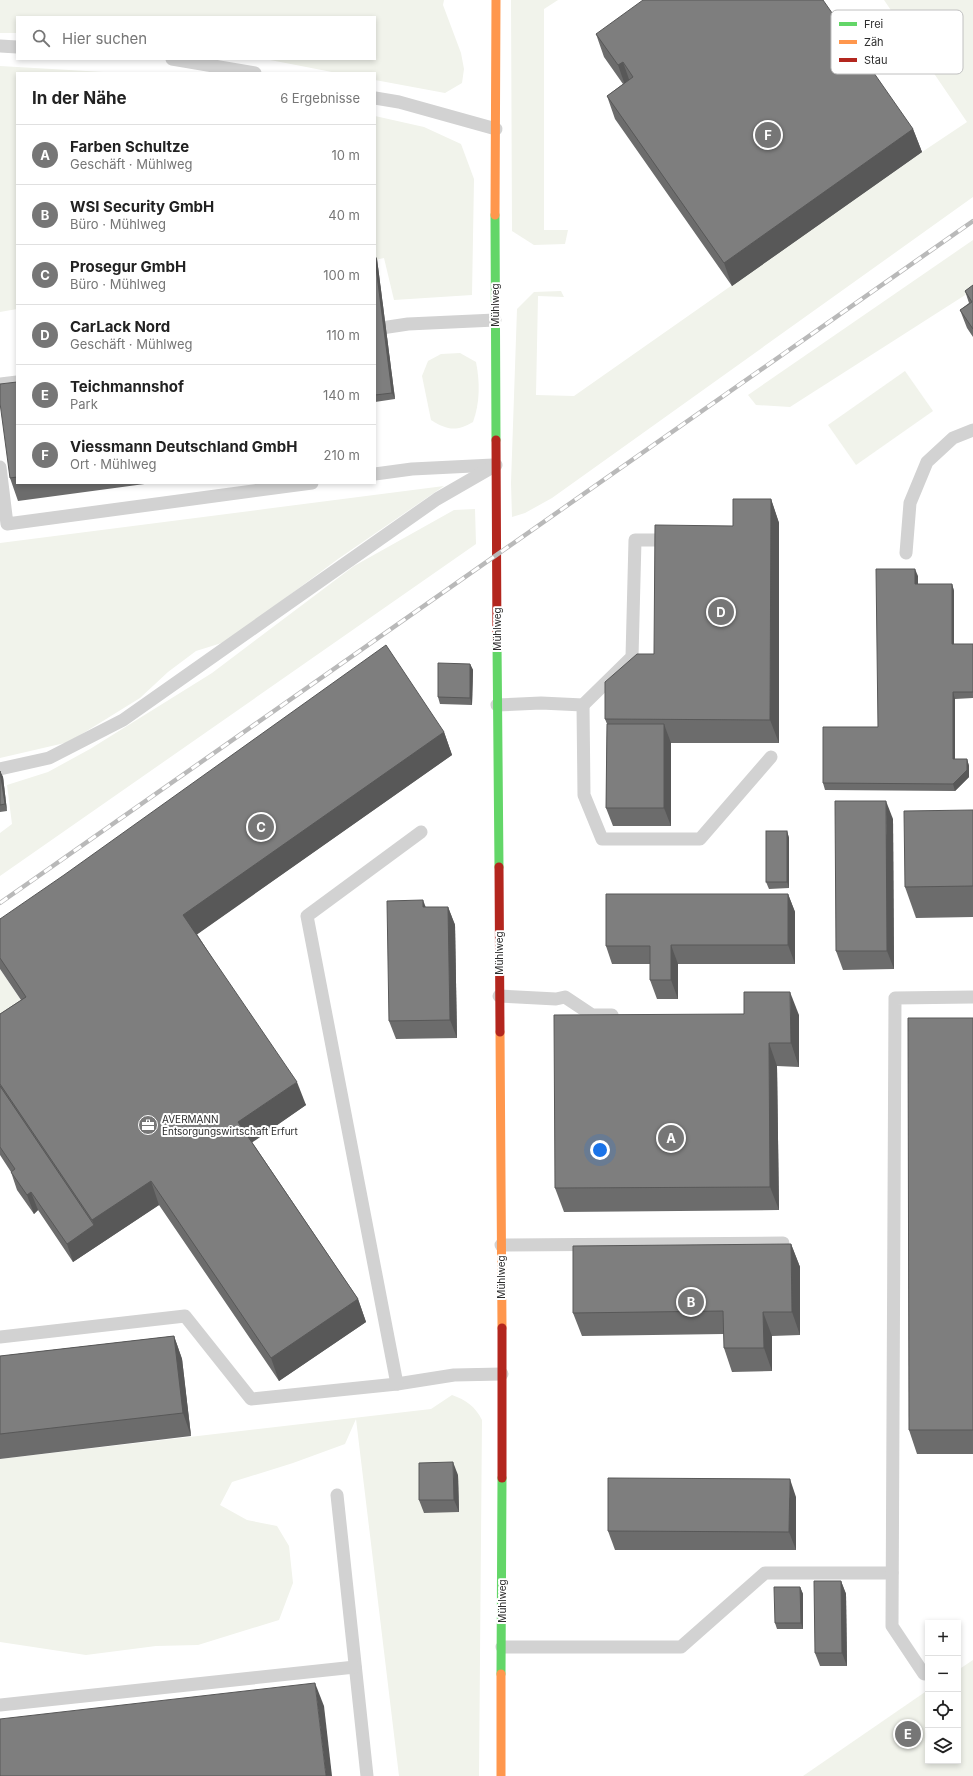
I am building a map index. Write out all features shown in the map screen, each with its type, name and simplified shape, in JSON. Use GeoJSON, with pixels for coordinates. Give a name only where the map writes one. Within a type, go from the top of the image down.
{"type":"FeatureCollection","features":[{"type":"Feature","properties":{"kind":"street","name":"Mühlweg"},"geometry":{"type":"LineString","coordinates":[[496,0],[495,320],[502,1374],[501,1776]]}},
{"type":"Feature","properties":{"kind":"lane"},"geometry":{"type":"LineString","coordinates":[[0,46],[16,46]]}},
{"type":"Feature","properties":{"kind":"lane"},"geometry":{"type":"LineString","coordinates":[[178,60],[249,72]]}},
{"type":"Feature","properties":{"kind":"lane"},"geometry":{"type":"LineString","coordinates":[[376,98],[399,102],[496,129]]}},
{"type":"Feature","properties":{"kind":"lane"},"geometry":{"type":"LineString","coordinates":[[376,329],[408,324],[495,320]]}},
{"type":"Feature","properties":{"kind":"lane"},"geometry":{"type":"LineString","coordinates":[[0,384],[16,382]]}},
{"type":"Feature","properties":{"kind":"lane"},"geometry":{"type":"LineString","coordinates":[[906,553],[910,504],[927,462],[953,438],[973,430]]}},
{"type":"Feature","properties":{"kind":"lane"},"geometry":{"type":"LineString","coordinates":[[376,474],[412,469],[496,465]]}},
{"type":"Feature","properties":{"kind":"lane"},"geometry":{"type":"LineString","coordinates":[[0,769],[49,758],[123,720],[437,499],[496,465]]}},
{"type":"Feature","properties":{"kind":"lane"},"geometry":{"type":"LineString","coordinates":[[0,467],[7,524],[257,487],[298,484]]}},
{"type":"Feature","properties":{"kind":"lane"},"geometry":{"type":"LineString","coordinates":[[686,540],[635,540],[632,657],[583,705],[584,795],[602,839],[700,839],[772,757]]}},
{"type":"Feature","properties":{"kind":"lane"},"geometry":{"type":"LineString","coordinates":[[497,705],[542,703],[583,705]]}},
{"type":"Feature","properties":{"kind":"lane"},"geometry":{"type":"LineString","coordinates":[[397,1384],[307,916],[421,832]]}},
{"type":"Feature","properties":{"kind":"lane"},"geometry":{"type":"LineString","coordinates":[[499,996],[556,999],[565,997],[592,1015],[624,1015]]}},
{"type":"Feature","properties":{"kind":"lane"},"geometry":{"type":"LineString","coordinates":[[924,1674],[892,1626],[895,998],[973,997]]}},
{"type":"Feature","properties":{"kind":"lane"},"geometry":{"type":"LineString","coordinates":[[501,1245],[783,1242]]}},
{"type":"Feature","properties":{"kind":"lane"},"geometry":{"type":"LineString","coordinates":[[0,1337],[185,1316],[252,1400],[397,1384],[454,1375],[502,1374]]}},
{"type":"Feature","properties":{"kind":"lane"},"geometry":{"type":"LineString","coordinates":[[337,1495],[366,1776]]}},
{"type":"Feature","properties":{"kind":"lane"},"geometry":{"type":"LineString","coordinates":[[502,1647],[681,1646],[765,1573],[892,1573]]}},
{"type":"Feature","properties":{"kind":"lane"},"geometry":{"type":"LineString","coordinates":[[0,1705],[355,1667]]}},
{"type":"Feature","properties":{"kind":"shaded area"},"geometry":{"type":"Polygon","coordinates":[[[0,0],[444,0],[443,5],[461,53],[464,69],[462,83],[445,93],[376,80],[376,72],[332,72],[270,60],[376,60],[376,16],[16,16],[16,33],[0,33],[0,0]]]}},
{"type":"Feature","properties":{"kind":"shaded area"},"geometry":{"type":"Polygon","coordinates":[[[511,0],[558,0],[544,9],[544,230],[568,230],[565,244],[534,245],[512,231],[511,0]]]}},
{"type":"Feature","properties":{"kind":"shaded area"},"geometry":{"type":"Polygon","coordinates":[[[884,0],[973,0],[973,197],[552,498],[525,513],[512,517],[511,483],[517,309],[534,292],[561,291],[564,297],[538,296],[536,395],[574,396],[967,122],[934,74],[963,74],[963,10],[891,10],[884,0]]]}},
{"type":"Feature","properties":{"kind":"shaded area"},"geometry":{"type":"Polygon","coordinates":[[[0,66],[104,72],[16,72],[16,309],[0,312],[0,66]]]}},
{"type":"Feature","properties":{"kind":"shaded area"},"geometry":{"type":"Polygon","coordinates":[[[376,116],[424,127],[461,144],[474,179],[472,295],[394,300],[384,258],[376,260],[376,116]]]}},
{"type":"Feature","properties":{"kind":"shaded area"},"geometry":{"type":"Polygon","coordinates":[[[973,240],[973,290],[790,407],[756,405],[748,395],[973,240]]]}},
{"type":"Feature","properties":{"kind":"shaded area"},"geometry":{"type":"Polygon","coordinates":[[[460,353],[476,362],[479,385],[478,400],[473,422],[462,427],[447,428],[431,420],[422,376],[428,361],[441,354],[460,353]]]}},
{"type":"Feature","properties":{"kind":"shaded area"},"geometry":{"type":"Polygon","coordinates":[[[905,371],[933,411],[856,465],[828,425],[905,371]]]}},
{"type":"Feature","properties":{"kind":"shaded area"},"geometry":{"type":"Polygon","coordinates":[[[444,486],[338,559],[228,641],[196,651],[168,672],[140,698],[69,742],[0,758],[0,543],[444,486]]]}},
{"type":"Feature","properties":{"kind":"shaded area"},"geometry":{"type":"Polygon","coordinates":[[[475,509],[476,544],[0,876],[0,833],[12,824],[7,785],[48,772],[90,749],[212,673],[354,566],[454,510],[475,509]]]}},
{"type":"Feature","properties":{"kind":"shaded area"},"geometry":{"type":"Polygon","coordinates":[[[0,969],[34,1020],[0,1043],[0,969]]]}},
{"type":"Feature","properties":{"kind":"shaded area"},"geometry":{"type":"Polygon","coordinates":[[[452,1395],[470,1404],[482,1420],[479,1776],[399,1776],[356,1419],[345,1444],[293,1463],[232,1482],[220,1505],[247,1520],[277,1526],[289,1546],[293,1583],[279,1620],[198,1645],[156,1646],[86,1655],[0,1642],[0,1459],[431,1409],[452,1395]]]}},
{"type":"Feature","properties":{"kind":"shaded area"},"geometry":{"type":"Polygon","coordinates":[[[973,1660],[973,1776],[803,1776],[925,1692],[925,1764],[961,1764],[961,1668],[973,1660]]]}},
{"type":"Feature","properties":{"kind":"building"},"geometry":{"type":"Polygon","coordinates":[[[643,0],[823,0],[831,11],[831,74],[875,74],[913,129],[724,263],[607,96],[633,77],[623,62],[618,65],[596,34],[643,0]]]}},
{"type":"Feature","properties":{"kind":"building"},"geometry":{"type":"Polygon","coordinates":[[[376,267],[392,393],[376,395],[376,267]]]}},
{"type":"Feature","properties":{"kind":"building"},"geometry":{"type":"Polygon","coordinates":[[[973,285],[973,329],[960,310],[972,302],[965,291],[973,285]]]}},
{"type":"Feature","properties":{"kind":"building"},"geometry":{"type":"Polygon","coordinates":[[[16,382],[16,477],[10,478],[0,403],[0,384],[16,382]]]}},
{"type":"Feature","properties":{"kind":"building"},"geometry":{"type":"Polygon","coordinates":[[[733,499],[771,499],[770,720],[605,719],[605,682],[637,654],[654,654],[655,525],[733,526],[733,499]]]}},
{"type":"Feature","properties":{"kind":"building"},"geometry":{"type":"Polygon","coordinates":[[[876,569],[915,569],[915,584],[952,584],[952,644],[973,644],[973,692],[953,692],[953,759],[967,759],[967,770],[953,784],[823,783],[823,727],[878,727],[876,569]]]}},
{"type":"Feature","properties":{"kind":"building","name":"AVERMANN Entsorgungswirtschaft Erfurt"},"geometry":{"type":"Polygon","coordinates":[[[386,645],[444,732],[183,915],[297,1082],[238,1122],[358,1299],[271,1358],[151,1181],[92,1220],[0,1084],[0,1014],[26,997],[0,958],[0,919],[386,645]]]}},
{"type":"Feature","properties":{"kind":"building"},"geometry":{"type":"Polygon","coordinates":[[[438,663],[470,664],[470,698],[438,697],[438,663]]]}},
{"type":"Feature","properties":{"kind":"building"},"geometry":{"type":"Polygon","coordinates":[[[607,724],[664,724],[664,808],[606,808],[607,724]]]}},
{"type":"Feature","properties":{"kind":"building"},"geometry":{"type":"Polygon","coordinates":[[[0,771],[5,804],[0,805],[0,771]]]}},
{"type":"Feature","properties":{"kind":"building"},"geometry":{"type":"Polygon","coordinates":[[[835,801],[886,801],[887,951],[836,951],[835,801]]]}},
{"type":"Feature","properties":{"kind":"building"},"geometry":{"type":"Polygon","coordinates":[[[973,810],[973,886],[905,887],[904,811],[973,810]]]}},
{"type":"Feature","properties":{"kind":"building"},"geometry":{"type":"Polygon","coordinates":[[[766,831],[787,831],[787,882],[766,882],[766,831]]]}},
{"type":"Feature","properties":{"kind":"building"},"geometry":{"type":"Polygon","coordinates":[[[606,894],[788,894],[788,945],[671,945],[671,980],[650,980],[650,946],[606,946],[606,894]]]}},
{"type":"Feature","properties":{"kind":"building"},"geometry":{"type":"Polygon","coordinates":[[[423,900],[423,907],[448,907],[450,1020],[389,1021],[387,901],[423,900]]]}},
{"type":"Feature","properties":{"kind":"building"},"geometry":{"type":"Polygon","coordinates":[[[744,992],[790,992],[791,1043],[769,1043],[770,1187],[555,1188],[554,1015],[744,1014],[744,992]]]}},
{"type":"Feature","properties":{"kind":"building"},"geometry":{"type":"Polygon","coordinates":[[[908,1018],[973,1018],[973,1430],[909,1430],[908,1018]]]}},
{"type":"Feature","properties":{"kind":"building"},"geometry":{"type":"Polygon","coordinates":[[[0,1086],[94,1225],[67,1244],[31,1192],[27,1195],[11,1172],[15,1169],[0,1147],[0,1086]]]}},
{"type":"Feature","properties":{"kind":"building"},"geometry":{"type":"Polygon","coordinates":[[[791,1244],[792,1312],[763,1312],[764,1348],[724,1348],[723,1311],[573,1313],[573,1246],[791,1244]]]}},
{"type":"Feature","properties":{"kind":"building"},"geometry":{"type":"Polygon","coordinates":[[[174,1336],[183,1413],[0,1434],[0,1356],[174,1336]]]}},
{"type":"Feature","properties":{"kind":"building"},"geometry":{"type":"Polygon","coordinates":[[[453,1462],[454,1500],[419,1500],[419,1463],[453,1462]]]}},
{"type":"Feature","properties":{"kind":"building"},"geometry":{"type":"Polygon","coordinates":[[[608,1478],[790,1479],[789,1532],[608,1531],[608,1478]]]}},
{"type":"Feature","properties":{"kind":"building"},"geometry":{"type":"Polygon","coordinates":[[[814,1581],[841,1581],[842,1653],[815,1653],[814,1581]]]}},
{"type":"Feature","properties":{"kind":"building"},"geometry":{"type":"Polygon","coordinates":[[[774,1587],[800,1587],[801,1623],[775,1623],[774,1587]]]}},
{"type":"Feature","properties":{"kind":"building"},"geometry":{"type":"Polygon","coordinates":[[[315,1683],[326,1776],[0,1776],[0,1719],[315,1683]]]}},
{"type":"Feature","properties":{"kind":"railway"},"geometry":{"type":"LineString","coordinates":[[0,903],[973,221]]}},
{"type":"Feature","properties":{"kind":"traffic: fast"},"geometry":{"type":"LineString","coordinates":[[495,215],[496,440]]}},
{"type":"Feature","properties":{"kind":"traffic: fast"},"geometry":{"type":"LineString","coordinates":[[497,643],[499,867]]}},
{"type":"Feature","properties":{"kind":"traffic: fast"},"geometry":{"type":"LineString","coordinates":[[501,1674],[502,1478]]}},
{"type":"Feature","properties":{"kind":"traffic: slow"},"geometry":{"type":"LineString","coordinates":[[495,215],[496,0]]}},
{"type":"Feature","properties":{"kind":"traffic: slow"},"geometry":{"type":"LineString","coordinates":[[500,1032],[502,1328]]}},
{"type":"Feature","properties":{"kind":"traffic: slow"},"geometry":{"type":"LineString","coordinates":[[501,1674],[501,1776]]}},
{"type":"Feature","properties":{"kind":"traffic: jam"},"geometry":{"type":"LineString","coordinates":[[496,440],[497,643]]}},
{"type":"Feature","properties":{"kind":"traffic: jam"},"geometry":{"type":"LineString","coordinates":[[499,867],[500,1032]]}},
{"type":"Feature","properties":{"kind":"traffic: jam"},"geometry":{"type":"LineString","coordinates":[[502,1328],[502,1478]]}},
{"type":"Feature","properties":{"kind":"place","name":"Viessmann Deutschland GmbH"},"geometry":{"type":"Point","coordinates":[768,135]}},
{"type":"Feature","properties":{"kind":"place","name":"CarLack Nord"},"geometry":{"type":"Point","coordinates":[721,612]}},
{"type":"Feature","properties":{"kind":"place","name":"Prosegur GmbH"},"geometry":{"type":"Point","coordinates":[261,827]}},
{"type":"Feature","properties":{"kind":"place","name":"AVERMANN Entsorgungswirtschaft Erfurt"},"geometry":{"type":"Point","coordinates":[148,1125]}},
{"type":"Feature","properties":{"kind":"place","name":"Farben Schultze"},"geometry":{"type":"Point","coordinates":[671,1138]}},
{"type":"Feature","properties":{"kind":"place","name":"WSI Security GmbH"},"geometry":{"type":"Point","coordinates":[691,1302]}},
{"type":"Feature","properties":{"kind":"place","name":"Teichmannshof"},"geometry":{"type":"Point","coordinates":[908,1734]}}]}
